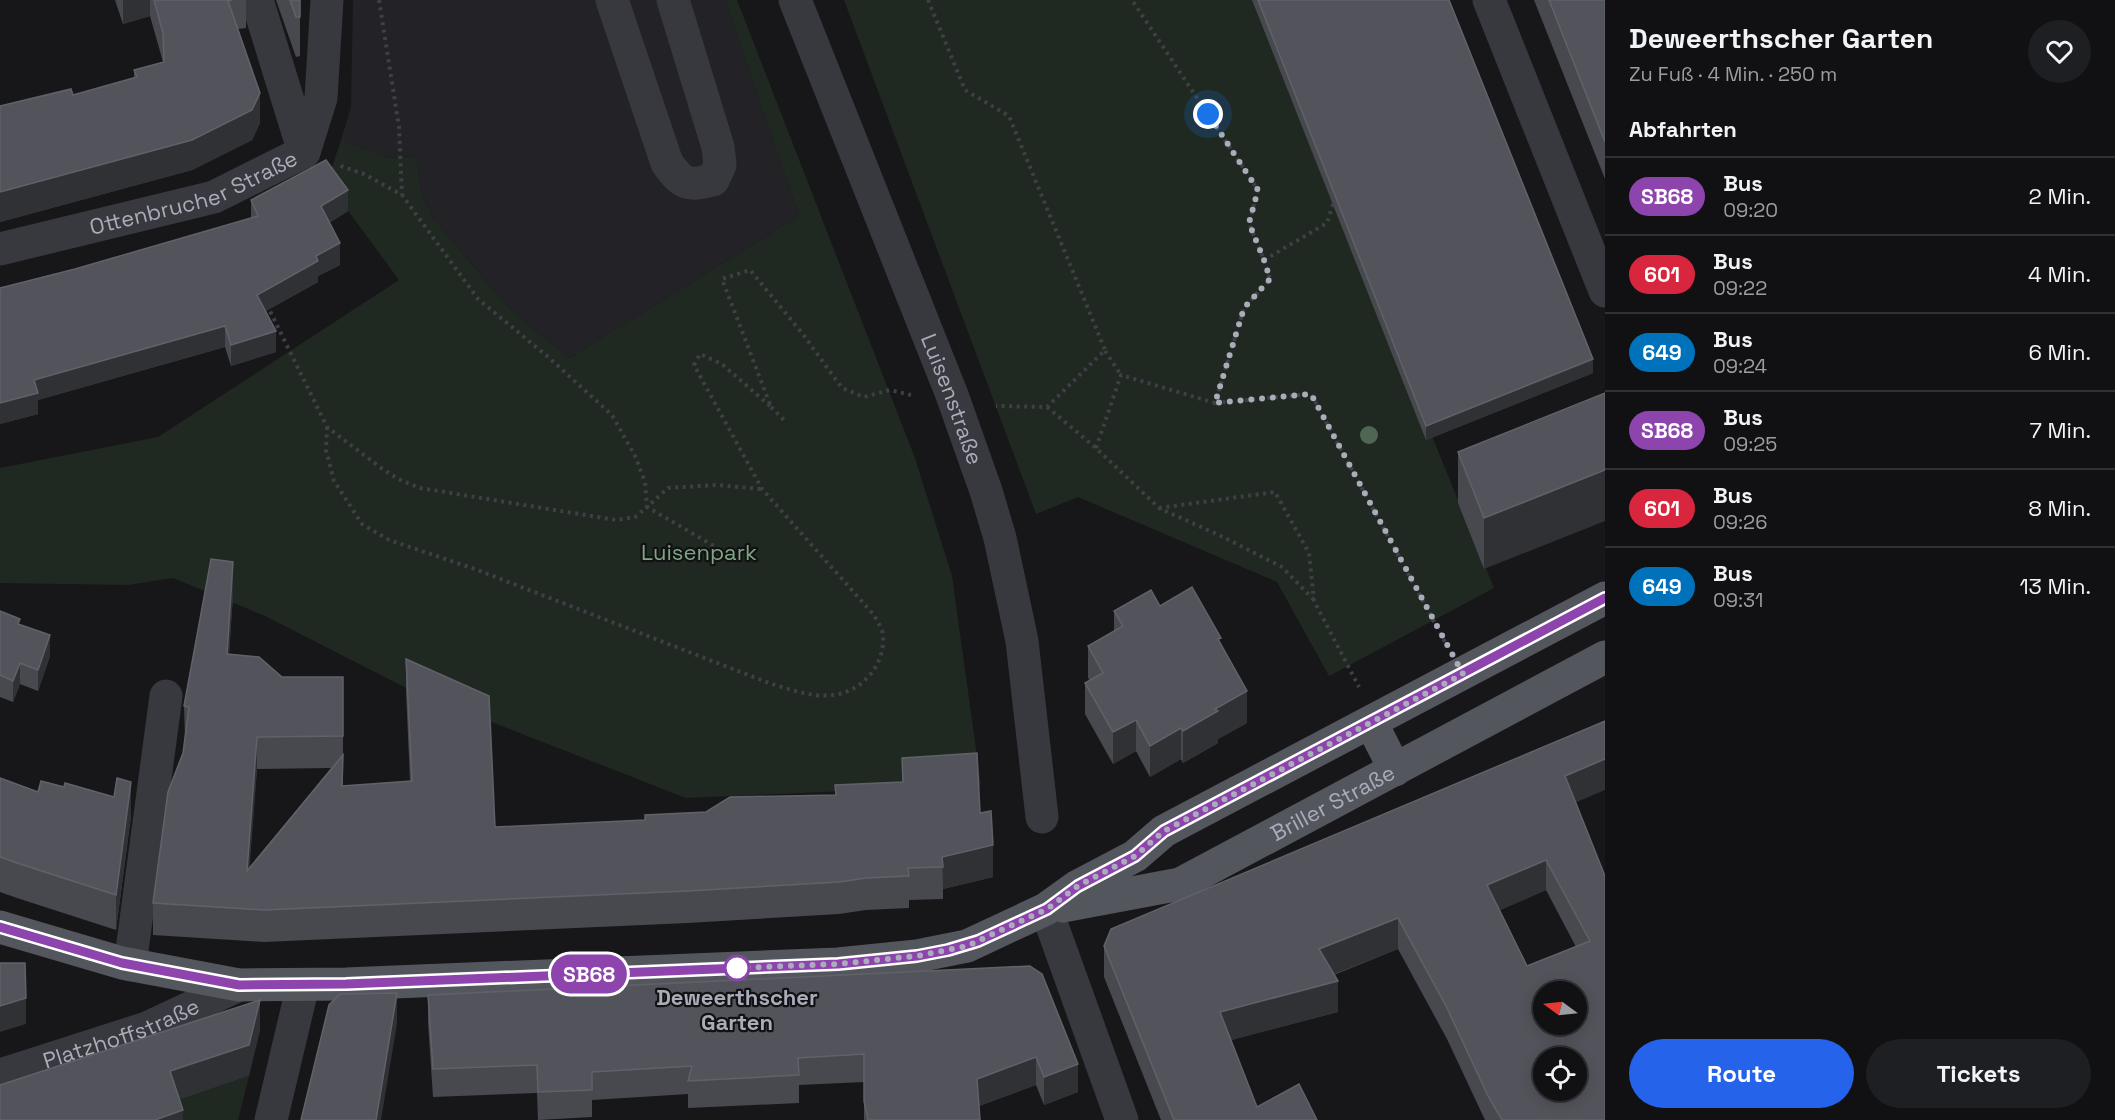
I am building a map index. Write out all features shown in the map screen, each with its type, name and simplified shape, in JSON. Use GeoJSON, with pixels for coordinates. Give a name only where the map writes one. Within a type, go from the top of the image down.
{"type":"FeatureCollection","features":[{"type":"Feature","properties":{"kind":"main road","name":"Briller Straße"},"geometry":{"type":"LineString","coordinates":[[0,927],[130,965],[239,985],[303,985],[838,964],[906,957],[967,946],[1047,909],[1078,886],[1135,856],[1164,831],[1605,598]]}},
{"type":"Feature","properties":{"kind":"main road","name":"Briller Straße"},"geometry":{"type":"LineString","coordinates":[[1047,909],[1180,884],[1605,657]]}},
{"type":"Feature","properties":{"kind":"main road"},"geometry":{"type":"LineString","coordinates":[[1373,721],[1395,771]]}},
{"type":"Feature","properties":{"kind":"street"},"geometry":{"type":"LineString","coordinates":[[257,0],[304,152]]}},
{"type":"Feature","properties":{"kind":"street","name":"Ottenbrucher Straße"},"geometry":{"type":"LineString","coordinates":[[0,249],[214,197],[304,152],[321,98],[327,0]]}},
{"type":"Feature","properties":{"kind":"street"},"geometry":{"type":"LineString","coordinates":[[612,0],[667,163],[678,178],[693,184],[713,180],[720,165],[718,147],[673,0]]}},
{"type":"Feature","properties":{"kind":"street","name":"Luisenstraße"},"geometry":{"type":"LineString","coordinates":[[795,0],[952,395],[986,491],[1000,538],[1020,629],[1042,817]]}},
{"type":"Feature","properties":{"kind":"street"},"geometry":{"type":"LineString","coordinates":[[1489,0],[1605,291]]}},
{"type":"Feature","properties":{"kind":"street"},"geometry":{"type":"LineString","coordinates":[[130,965],[166,696]]}},
{"type":"Feature","properties":{"kind":"street"},"geometry":{"type":"LineString","coordinates":[[1047,909],[1122,1120]]}},
{"type":"Feature","properties":{"kind":"street","name":"Platzhoffstraße"},"geometry":{"type":"LineString","coordinates":[[0,1075],[147,1028],[239,985]]}},
{"type":"Feature","properties":{"kind":"street"},"geometry":{"type":"LineString","coordinates":[[271,1120],[303,985]]}},
{"type":"Feature","properties":{"kind":"path"},"geometry":{"type":"LineString","coordinates":[[379,0],[399,127],[402,195]]}},
{"type":"Feature","properties":{"kind":"path"},"geometry":{"type":"LineString","coordinates":[[928,0],[965,90],[1009,116],[1105,350],[1121,375],[1215,403],[1311,394],[1463,674]]}},
{"type":"Feature","properties":{"kind":"path"},"geometry":{"type":"LineString","coordinates":[[1132,0],[1258,190],[1249,223],[1270,279],[1244,308],[1215,403]]}},
{"type":"Feature","properties":{"kind":"path"},"geometry":{"type":"LineString","coordinates":[[304,152],[364,174],[402,195],[478,299],[547,356],[612,415],[636,456],[645,482],[647,507]]}},
{"type":"Feature","properties":{"kind":"path"},"geometry":{"type":"LineString","coordinates":[[1264,260],[1327,223],[1333,204]]}},
{"type":"Feature","properties":{"kind":"path"},"geometry":{"type":"LineString","coordinates":[[771,407],[722,279],[750,270],[809,342],[842,388],[864,397],[890,390]]}},
{"type":"Feature","properties":{"kind":"path"},"geometry":{"type":"LineString","coordinates":[[265,301],[327,427],[381,468],[398,479],[420,488],[616,520],[635,517],[668,488],[716,485],[762,489]]}},
{"type":"Feature","properties":{"kind":"path"},"geometry":{"type":"LineString","coordinates":[[1047,407],[1105,350]]}},
{"type":"Feature","properties":{"kind":"path"},"geometry":{"type":"LineString","coordinates":[[327,427],[326,450],[334,481],[362,524],[389,540],[475,569],[769,683],[801,693],[833,696],[854,689],[873,673],[882,654],[884,634],[874,615],[762,489],[694,365],[700,354],[722,364],[786,422]]}},
{"type":"Feature","properties":{"kind":"path"},"geometry":{"type":"LineString","coordinates":[[1096,448],[1121,375]]}},
{"type":"Feature","properties":{"kind":"path"},"geometry":{"type":"LineString","coordinates":[[952,395],[984,406],[1047,407],[1096,448],[1159,508],[1282,567],[1314,601],[1373,721]]}},
{"type":"Feature","properties":{"kind":"path"},"geometry":{"type":"LineString","coordinates":[[1159,508],[1275,492],[1309,552],[1314,601]]}},
{"type":"Feature","properties":{"kind":"path"},"geometry":{"type":"LineString","coordinates":[[647,507],[733,557]]}},
{"type":"Feature","properties":{"kind":"shaded area"},"geometry":{"type":"Polygon","coordinates":[[[353,0],[725,0],[799,216],[569,358],[509,308],[433,218],[422,194],[416,156],[389,158],[341,140],[351,107],[353,0]]]}},
{"type":"Feature","properties":{"kind":"green space","name":"Luisenpark"},"geometry":{"type":"Polygon","coordinates":[[[725,0],[737,0],[915,458],[952,576],[981,785],[686,798],[412,691],[265,616],[173,578],[128,585],[0,583],[0,468],[158,437],[399,280],[327,182],[341,140],[389,158],[416,156],[422,194],[433,218],[509,308],[569,358],[799,216],[725,0]]]}},
{"type":"Feature","properties":{"kind":"green space"},"geometry":{"type":"Polygon","coordinates":[[[844,0],[1254,0],[1494,588],[1329,676],[1277,582],[1078,497],[1036,514],[844,0]]]}},
{"type":"Feature","properties":{"kind":"green space"},"geometry":{"type":"Polygon","coordinates":[[[249,1076],[238,1120],[175,1120],[170,1103],[249,1076]]]}},
{"type":"Feature","properties":{"kind":"building"},"geometry":{"type":"Polygon","coordinates":[[[154,0],[232,0],[228,1],[260,93],[252,110],[192,140],[0,192],[0,106],[71,89],[73,95],[137,77],[134,70],[164,62],[163,33],[154,0]]]}},
{"type":"Feature","properties":{"kind":"building"},"geometry":{"type":"Polygon","coordinates":[[[290,0],[300,0],[300,17],[296,17],[290,0]]]}},
{"type":"Feature","properties":{"kind":"building"},"geometry":{"type":"Polygon","coordinates":[[[1258,0],[1449,0],[1593,359],[1426,426],[1258,0]]]}},
{"type":"Feature","properties":{"kind":"building"},"geometry":{"type":"Polygon","coordinates":[[[1549,0],[1605,0],[1605,142],[1549,0]]]}},
{"type":"Feature","properties":{"kind":"building"},"geometry":{"type":"Polygon","coordinates":[[[326,160],[348,190],[321,206],[340,243],[316,256],[318,261],[257,295],[276,331],[231,345],[225,326],[34,380],[38,393],[0,403],[0,288],[75,269],[258,216],[251,200],[326,160]]]}},
{"type":"Feature","properties":{"kind":"building"},"geometry":{"type":"Polygon","coordinates":[[[1605,393],[1605,470],[1484,518],[1458,452],[1605,393]]]}},
{"type":"Feature","properties":{"kind":"building"},"geometry":{"type":"Polygon","coordinates":[[[211,559],[233,562],[227,654],[259,657],[282,677],[343,677],[343,736],[257,737],[247,871],[343,755],[342,786],[412,781],[406,659],[489,696],[495,827],[645,820],[645,815],[706,812],[730,797],[836,795],[835,785],[903,782],[902,758],[977,753],[980,813],[991,811],[993,845],[942,857],[943,867],[908,868],[909,876],[839,882],[264,910],[153,903],[168,792],[183,753],[189,707],[184,706],[211,559]]]}},
{"type":"Feature","properties":{"kind":"building"},"geometry":{"type":"Polygon","coordinates":[[[1192,587],[1247,691],[1183,731],[1181,728],[1150,746],[1136,720],[1113,732],[1085,683],[1103,673],[1088,646],[1123,626],[1114,611],[1151,590],[1160,606],[1192,587]]]}},
{"type":"Feature","properties":{"kind":"building"},"geometry":{"type":"Polygon","coordinates":[[[0,611],[20,619],[18,624],[50,635],[38,670],[20,663],[13,681],[0,675],[0,611]]]}},
{"type":"Feature","properties":{"kind":"building"},"geometry":{"type":"Polygon","coordinates":[[[1605,721],[1605,759],[1565,776],[1605,876],[1605,1120],[1502,1120],[1488,1096],[1447,1008],[1398,918],[1319,949],[1338,981],[1220,1012],[1257,1107],[1299,1084],[1317,1120],[1174,1120],[1104,946],[1111,929],[1605,721]],[[1546,860],[1487,885],[1527,966],[1590,941],[1546,860]]]}},
{"type":"Feature","properties":{"kind":"building"},"geometry":{"type":"Polygon","coordinates":[[[0,778],[38,792],[41,781],[64,787],[65,783],[114,797],[117,778],[131,782],[116,895],[0,857],[0,778]]]}},
{"type":"Feature","properties":{"kind":"building"},"geometry":{"type":"Polygon","coordinates":[[[0,963],[25,963],[26,998],[0,1006],[0,963]]]}},
{"type":"Feature","properties":{"kind":"building"},"geometry":{"type":"Polygon","coordinates":[[[1030,966],[1042,974],[1078,1064],[1044,1077],[1036,1057],[977,1079],[980,1120],[868,1120],[864,1101],[864,1054],[798,1058],[799,1075],[688,1081],[692,1066],[592,1072],[592,1090],[538,1092],[537,1065],[433,1069],[428,995],[1030,966]]]}},
{"type":"Feature","properties":{"kind":"building"},"geometry":{"type":"Polygon","coordinates":[[[397,993],[376,1120],[301,1120],[329,1005],[340,994],[397,993]]]}},
{"type":"Feature","properties":{"kind":"building"},"geometry":{"type":"Polygon","coordinates":[[[260,1000],[249,1045],[170,1071],[183,1110],[155,1120],[0,1120],[0,1085],[260,1000]]]}},
{"type":"Feature","properties":{"kind":"bus line","name":"SB68"},"geometry":{"type":"LineString","coordinates":[[0,927],[122,963],[239,985],[346,984],[838,964],[917,956],[948,950],[967,946],[1047,909],[1078,886],[1135,856],[1164,831],[1605,598]]}},
{"type":"Feature","properties":{"kind":"place","name":"Deweerthscher Garten"},"geometry":{"type":"Point","coordinates":[737,968]}},
{"type":"Feature","properties":{"kind":"route"},"geometry":{"type":"LineString","coordinates":[[737,968],[838,964],[917,956],[967,946],[1047,909],[1078,886],[1135,856],[1164,831],[1463,674],[1311,394],[1215,403],[1244,308],[1270,279],[1249,223],[1258,190],[1208,114]]}}]}
